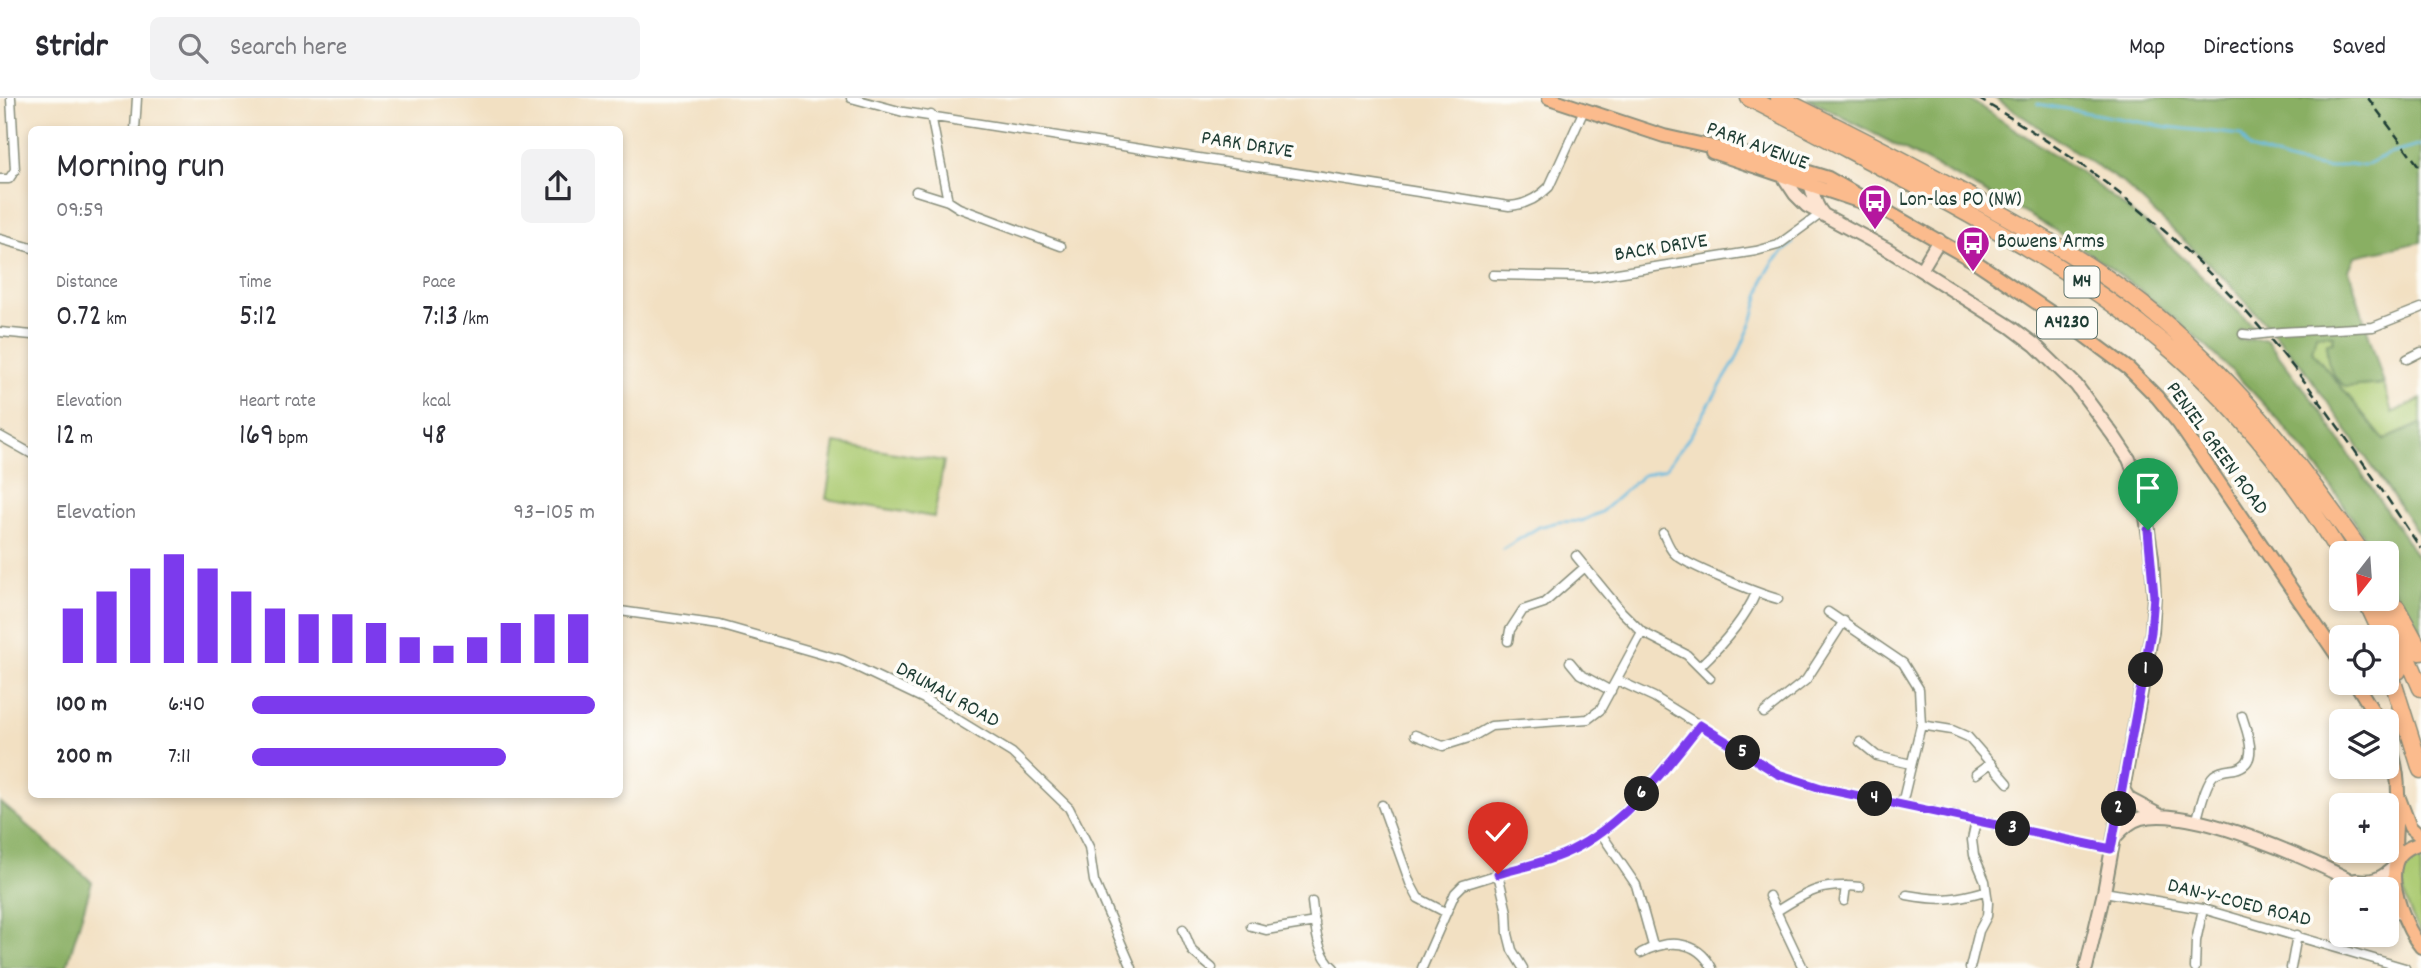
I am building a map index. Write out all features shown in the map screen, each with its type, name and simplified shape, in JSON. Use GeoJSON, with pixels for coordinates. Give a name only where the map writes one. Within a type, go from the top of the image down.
{"type":"FeatureCollection","features":[{"type":"Feature","properties":{"kind":"highway","name":"M4"},"geometry":{"type":"LineString","coordinates":[[1748,98],[1995,229],[2081,281],[2132,317],[2185,362],[2255,435],[2291,480],[2332,541]]}},
{"type":"Feature","properties":{"kind":"highway","name":"M4"},"geometry":{"type":"LineString","coordinates":[[1779,98],[2003,215],[2090,267],[2143,305],[2225,380],[2266,424],[2304,471],[2353,541]]}},
{"type":"Feature","properties":{"kind":"highway"},"geometry":{"type":"LineString","coordinates":[[2388,611],[2421,688]]}},
{"type":"Feature","properties":{"kind":"highway"},"geometry":{"type":"LineString","coordinates":[[2399,611],[2421,652]]}},
{"type":"Feature","properties":{"kind":"highway"},"geometry":{"type":"LineString","coordinates":[[2399,677],[2421,736]]}},
{"type":"Feature","properties":{"kind":"highway"},"geometry":{"type":"LineString","coordinates":[[2397,695],[2421,771]]}},
{"type":"Feature","properties":{"kind":"main road","name":"PARK AVENUE"},"geometry":{"type":"LineString","coordinates":[[1549,98],[1689,143],[1812,188]]}},
{"type":"Feature","properties":{"kind":"main road","name":"PARK AVENUE"},"geometry":{"type":"LineString","coordinates":[[1689,143],[1796,167]]}},
{"type":"Feature","properties":{"kind":"main road"},"geometry":{"type":"LineString","coordinates":[[1796,167],[1805,175],[1812,188],[1815,205],[1822,213]]}},
{"type":"Feature","properties":{"kind":"main road","name":"PENIEL GREEN ROAD"},"geometry":{"type":"LineString","coordinates":[[1796,167],[1828,178],[1979,264],[2074,327],[2129,369],[2157,397],[2195,446],[2329,644]]}},
{"type":"Feature","properties":{"kind":"main road"},"geometry":{"type":"LineString","coordinates":[[1785,179],[1800,200],[1921,270],[2011,327],[2057,364],[2077,385],[2113,435],[2129,459],[2137,479],[2148,530],[2154,596],[2145,674],[2104,892],[2086,968]]}},
{"type":"Feature","properties":{"kind":"main road","name":"PENIEL GREEN ROAD"},"geometry":{"type":"LineString","coordinates":[[1812,188],[1877,208]]}},
{"type":"Feature","properties":{"kind":"main road"},"geometry":{"type":"LineString","coordinates":[[1921,270],[1939,240]]}},
{"type":"Feature","properties":{"kind":"main road"},"geometry":{"type":"LineString","coordinates":[[2123,789],[2129,799],[2163,816],[2244,834],[2343,877]]}},
{"type":"Feature","properties":{"kind":"main road"},"geometry":{"type":"LineString","coordinates":[[2399,797],[2407,821],[2419,841],[2399,858]]}},
{"type":"Feature","properties":{"kind":"main road"},"geometry":{"type":"LineString","coordinates":[[2112,844],[2124,827],[2140,819],[2163,816]]}},
{"type":"Feature","properties":{"kind":"main road"},"geometry":{"type":"LineString","coordinates":[[2381,877],[2395,863]]}},
{"type":"Feature","properties":{"kind":"main road"},"geometry":{"type":"LineString","coordinates":[[2395,863],[2396,887],[2403,915],[2421,947]]}},
{"type":"Feature","properties":{"kind":"main road"},"geometry":{"type":"LineString","coordinates":[[2399,912],[2403,915]]}},
{"type":"Feature","properties":{"kind":"street"},"geometry":{"type":"LineString","coordinates":[[5,179],[15,170],[11,98]]}},
{"type":"Feature","properties":{"kind":"street"},"geometry":{"type":"LineString","coordinates":[[135,126],[137,98]]}},
{"type":"Feature","properties":{"kind":"street","name":"PARK DRIVE"},"geometry":{"type":"LineString","coordinates":[[851,98],[903,112],[1509,206],[1528,202],[1549,187],[1584,110]]}},
{"type":"Feature","properties":{"kind":"street"},"geometry":{"type":"LineString","coordinates":[[931,116],[948,201]]}},
{"type":"Feature","properties":{"kind":"street"},"geometry":{"type":"LineString","coordinates":[[916,191],[1061,246]]}},
{"type":"Feature","properties":{"kind":"street","name":"BACK DRIVE"},"geometry":{"type":"LineString","coordinates":[[1493,275],[1592,277],[1756,251],[1778,245],[1822,213]]}},
{"type":"Feature","properties":{"kind":"street"},"geometry":{"type":"LineString","coordinates":[[0,239],[28,247]]}},
{"type":"Feature","properties":{"kind":"street"},"geometry":{"type":"LineString","coordinates":[[2243,334],[2373,327],[2421,309]]}},
{"type":"Feature","properties":{"kind":"street"},"geometry":{"type":"LineString","coordinates":[[0,332],[28,335]]}},
{"type":"Feature","properties":{"kind":"street"},"geometry":{"type":"LineString","coordinates":[[2407,359],[2421,352]]}},
{"type":"Feature","properties":{"kind":"street"},"geometry":{"type":"LineString","coordinates":[[0,436],[28,452]]}},
{"type":"Feature","properties":{"kind":"street"},"geometry":{"type":"LineString","coordinates":[[1663,533],[1674,553],[1685,561],[1756,593],[1778,599]]}},
{"type":"Feature","properties":{"kind":"street"},"geometry":{"type":"LineString","coordinates":[[1576,556],[1642,632],[1687,655],[1710,678]]}},
{"type":"Feature","properties":{"kind":"street"},"geometry":{"type":"LineString","coordinates":[[1508,640],[1510,630],[1523,610],[1544,603],[1585,567]]}},
{"type":"Feature","properties":{"kind":"street"},"geometry":{"type":"LineString","coordinates":[[1700,666],[1721,646],[1756,593]]}},
{"type":"Feature","properties":{"kind":"street","name":"DRUMAU ROAD"},"geometry":{"type":"LineString","coordinates":[[623,611],[720,625],[842,660],[924,699],[1012,753],[1069,808],[1089,847],[1094,881],[1132,968]]}},
{"type":"Feature","properties":{"kind":"street"},"geometry":{"type":"LineString","coordinates":[[1828,612],[1903,663],[1919,689],[1921,725],[1902,804]]}},
{"type":"Feature","properties":{"kind":"street"},"geometry":{"type":"LineString","coordinates":[[1764,713],[1806,680],[1844,621]]}},
{"type":"Feature","properties":{"kind":"street"},"geometry":{"type":"LineString","coordinates":[[1415,735],[1443,746],[1472,737],[1491,726],[1588,719],[1600,710],[1642,632]]}},
{"type":"Feature","properties":{"kind":"street"},"geometry":{"type":"LineString","coordinates":[[1570,662],[1580,674],[1611,691]]}},
{"type":"Feature","properties":{"kind":"street"},"geometry":{"type":"LineString","coordinates":[[1617,680],[1654,697],[1778,774],[1821,788],[1976,821],[2112,844]]}},
{"type":"Feature","properties":{"kind":"street"},"geometry":{"type":"LineString","coordinates":[[2196,822],[2207,785],[2213,776],[2221,771],[2239,768],[2250,758],[2251,751],[2242,716]]}},
{"type":"Feature","properties":{"kind":"street"},"geometry":{"type":"LineString","coordinates":[[1422,968],[1445,912],[1455,893],[1463,885],[1569,852],[1600,832],[1642,795],[1700,725]]}},
{"type":"Feature","properties":{"kind":"street"},"geometry":{"type":"LineString","coordinates":[[1921,725],[1952,730],[1968,737],[2008,783]]}},
{"type":"Feature","properties":{"kind":"street"},"geometry":{"type":"LineString","coordinates":[[1860,742],[1877,756],[1911,764]]}},
{"type":"Feature","properties":{"kind":"street"},"geometry":{"type":"LineString","coordinates":[[1976,774],[1991,763]]}},
{"type":"Feature","properties":{"kind":"street"},"geometry":{"type":"LineString","coordinates":[[1382,805],[1418,898],[1445,912]]}},
{"type":"Feature","properties":{"kind":"street"},"geometry":{"type":"LineString","coordinates":[[1491,816],[1498,844],[1498,874],[1507,912],[1510,942],[1522,968]]}},
{"type":"Feature","properties":{"kind":"street"},"geometry":{"type":"LineString","coordinates":[[1970,968],[1979,931],[1987,916],[1988,903],[1985,881],[1974,855],[1972,840],[1976,821]]}},
{"type":"Feature","properties":{"kind":"street"},"geometry":{"type":"LineString","coordinates":[[1600,832],[1636,885],[1653,946]]}},
{"type":"Feature","properties":{"kind":"street"},"geometry":{"type":"LineString","coordinates":[[1844,901],[1846,886]]}},
{"type":"Feature","properties":{"kind":"street"},"geometry":{"type":"LineString","coordinates":[[1777,911],[1821,887],[1860,887]]}},
{"type":"Feature","properties":{"kind":"street"},"geometry":{"type":"LineString","coordinates":[[1907,895],[1945,900],[1985,891]]}},
{"type":"Feature","properties":{"kind":"street","name":"DAN-Y-COED ROAD"},"geometry":{"type":"LineString","coordinates":[[2104,892],[2203,909],[2406,968]]}},
{"type":"Feature","properties":{"kind":"street"},"geometry":{"type":"LineString","coordinates":[[1769,896],[1803,968]]}},
{"type":"Feature","properties":{"kind":"street"},"geometry":{"type":"LineString","coordinates":[[1312,902],[1319,944],[1334,968]]}},
{"type":"Feature","properties":{"kind":"street"},"geometry":{"type":"LineString","coordinates":[[2195,968],[2196,941],[2203,909]]}},
{"type":"Feature","properties":{"kind":"street"},"geometry":{"type":"LineString","coordinates":[[1251,926],[1266,930],[1315,922]]}},
{"type":"Feature","properties":{"kind":"street"},"geometry":{"type":"LineString","coordinates":[[1183,929],[1192,951],[1212,968]]}},
{"type":"Feature","properties":{"kind":"street"},"geometry":{"type":"LineString","coordinates":[[2291,968],[2297,935]]}},
{"type":"Feature","properties":{"kind":"street"},"geometry":{"type":"LineString","coordinates":[[1641,953],[1653,946],[1682,943],[1704,955],[1712,968]]}},
{"type":"Feature","properties":{"kind":"green space"},"geometry":{"type":"Polygon","coordinates":[[[1807,98],[1967,98],[2079,171],[2156,232],[2257,330],[2240,330],[2239,340],[2266,339],[2318,407],[2421,563],[2421,640],[2399,600],[2399,541],[2366,541],[2343,504],[2309,458],[2272,413],[2232,371],[2144,294],[2051,228],[1807,98]]]}},
{"type":"Feature","properties":{"kind":"green space"},"geometry":{"type":"Polygon","coordinates":[[[1995,98],[2421,98],[2421,242],[2355,256],[2349,270],[2384,384],[2346,387],[2341,383],[2333,373],[2327,356],[2327,343],[2333,342],[2334,335],[2316,334],[2312,351],[2384,440],[2421,424],[2421,537],[2301,364],[2229,283],[2124,184],[1995,98]]]}},
{"type":"Feature","properties":{"kind":"green space"},"geometry":{"type":"Polygon","coordinates":[[[2315,334],[2334,335],[2333,342],[2346,387],[2384,384],[2392,413],[2421,399],[2421,424],[2384,440],[2311,351],[2315,334]]]}},
{"type":"Feature","properties":{"kind":"green space"},"geometry":{"type":"Polygon","coordinates":[[[835,443],[944,461],[934,517],[826,499],[835,443]]]}},
{"type":"Feature","properties":{"kind":"green space"},"geometry":{"type":"Polygon","coordinates":[[[0,802],[92,882],[66,968],[0,968],[0,802]]]}},
{"type":"Feature","properties":{"kind":"green space"},"geometry":{"type":"Polygon","coordinates":[[[2421,851],[2421,934],[2409,908],[2403,879],[2406,860],[2421,851]]]}},
{"type":"Feature","properties":{"kind":"waterway"},"geometry":{"type":"LineString","coordinates":[[2038,104],[2168,127],[2241,135],[2250,149],[2295,163],[2328,168],[2349,164],[2363,166],[2386,155],[2421,145]]}},
{"type":"Feature","properties":{"kind":"waterway"},"geometry":{"type":"LineString","coordinates":[[1503,549],[1539,527],[1558,522],[1582,521],[1601,512],[1643,475],[1665,469],[1690,436],[1736,360],[1753,319],[1764,278],[1774,261],[1793,243]]}},
{"type":"Feature","properties":{"kind":"railway"},"geometry":{"type":"LineString","coordinates":[[1977,98],[2055,147],[2130,202],[2199,263],[2262,330]]}},
{"type":"Feature","properties":{"kind":"railway"},"geometry":{"type":"LineString","coordinates":[[2368,98],[2421,169]]}},
{"type":"Feature","properties":{"kind":"railway"},"geometry":{"type":"LineString","coordinates":[[2271,340],[2330,416],[2421,549]]}},
{"type":"Feature","properties":{"kind":"place","name":"Lon-las PO (NW)"},"geometry":{"type":"Point","coordinates":[1875,231]}},
{"type":"Feature","properties":{"kind":"place","name":"Bowens Arms"},"geometry":{"type":"Point","coordinates":[1973,273]}},
{"type":"Feature","properties":{"kind":"route"},"geometry":{"type":"LineString","coordinates":[[1498,874],[1569,852],[1608,827],[1642,795],[1700,725],[1778,774],[1821,788],[2111,849],[2151,632],[2154,596],[2148,530]]}}]}
